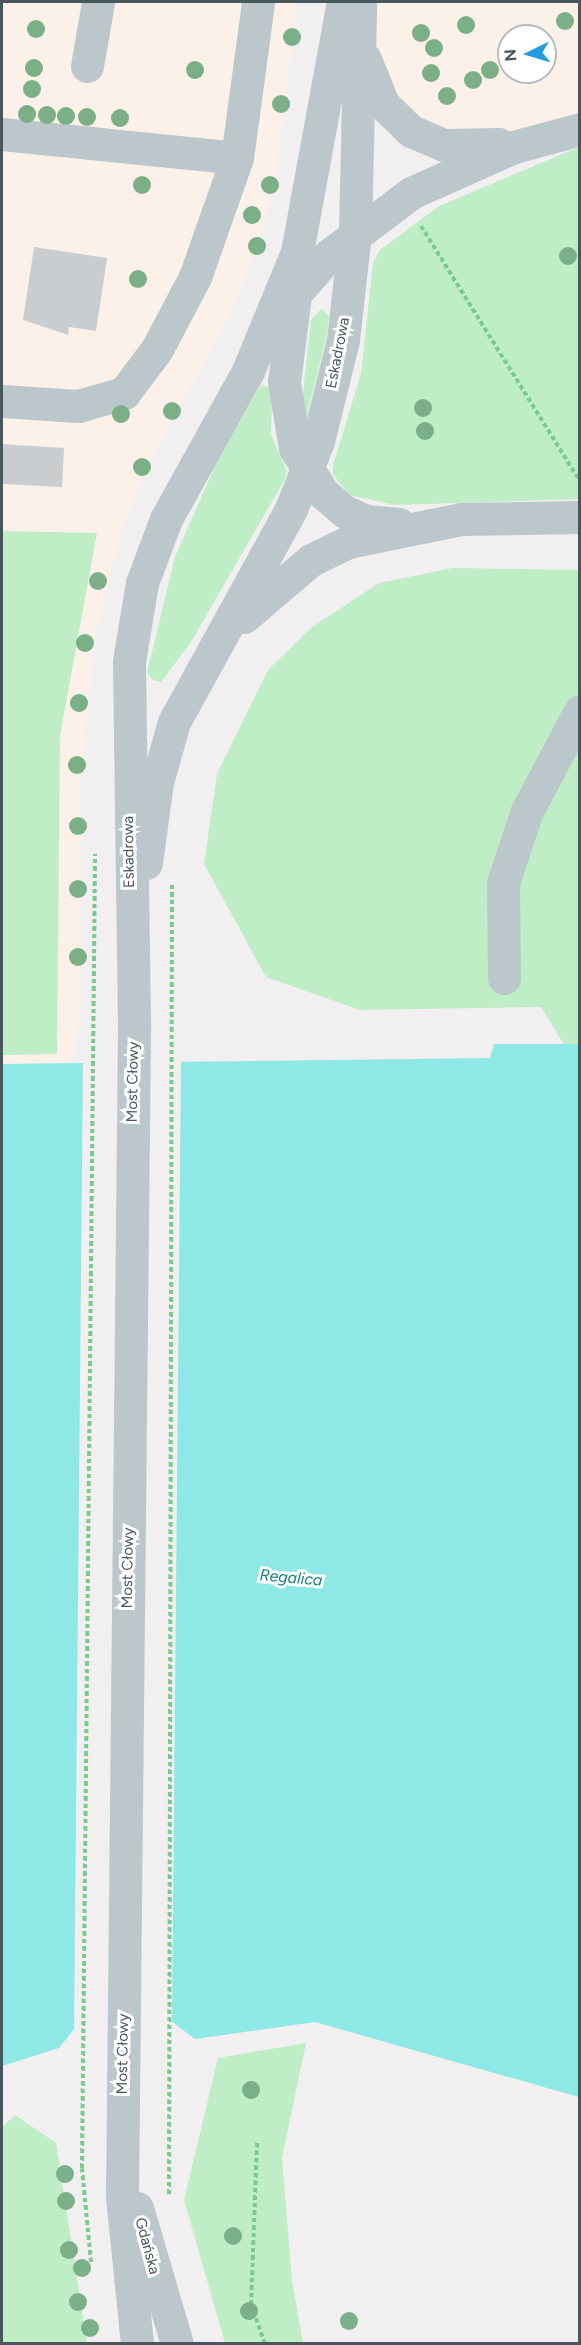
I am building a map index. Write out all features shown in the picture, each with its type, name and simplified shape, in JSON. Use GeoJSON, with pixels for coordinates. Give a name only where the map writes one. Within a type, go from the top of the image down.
{"type":"FeatureCollection","features":[{"type":"Feature","properties":{"kind":"street"},"geometry":{"type":"LineString","coordinates":[[87,66],[98,2]]}},
{"type":"Feature","properties":{"kind":"street"},"geometry":{"type":"LineString","coordinates":[[2,401],[78,406],[124,393],[158,349],[195,278],[237,158],[258,2]]}},
{"type":"Feature","properties":{"kind":"street","name":"Eskadrowa"},"geometry":{"type":"LineString","coordinates":[[343,2],[304,224],[284,382],[286,418],[307,469],[344,512],[366,521],[414,525]]}},
{"type":"Feature","properties":{"kind":"street","name":"Eskadrowa"},"geometry":{"type":"LineString","coordinates":[[134,1023],[156,782],[174,722],[199,672],[259,570],[307,469],[343,340],[355,233],[360,2]]}},
{"type":"Feature","properties":{"kind":"street","name":"Eskadrowa"},"geometry":{"type":"LineString","coordinates":[[359,36],[374,89],[411,131],[444,145],[537,140]]}},
{"type":"Feature","properties":{"kind":"street","name":"Eskadrowa"},"geometry":{"type":"LineString","coordinates":[[258,349],[296,293],[355,233],[411,193],[537,140],[579,129]]}},
{"type":"Feature","properties":{"kind":"street"},"geometry":{"type":"LineString","coordinates":[[2,134],[237,158]]}},
{"type":"Feature","properties":{"kind":"street","name":"Eskadrowa"},"geometry":{"type":"LineString","coordinates":[[134,1023],[127,728],[129,661],[142,583],[166,519],[278,308],[304,224]]}},
{"type":"Feature","properties":{"kind":"street","name":"Eskadrowa"},"geometry":{"type":"LineString","coordinates":[[199,672],[269,591],[311,560],[348,542],[414,525],[510,516],[579,518]]}},
{"type":"Feature","properties":{"kind":"street"},"geometry":{"type":"LineString","coordinates":[[504,978],[504,883],[527,812],[579,711]]}},
{"type":"Feature","properties":{"kind":"street","name":"Most Cłowy"},"geometry":{"type":"LineString","coordinates":[[122,2114],[134,1023]]}},
{"type":"Feature","properties":{"kind":"street","name":"Gdańska"},"geometry":{"type":"LineString","coordinates":[[122,2114],[123,2242],[137,2343]]}},
{"type":"Feature","properties":{"kind":"street","name":"Gdańska"},"geometry":{"type":"LineString","coordinates":[[123,2148],[148,2256],[177,2343]]}},
{"type":"Feature","properties":{"kind":"path"},"geometry":{"type":"LineString","coordinates":[[422,230],[579,481]]}},
{"type":"Feature","properties":{"kind":"path"},"geometry":{"type":"LineString","coordinates":[[166,2113],[174,1021],[172,871]]}},
{"type":"Feature","properties":{"kind":"path"},"geometry":{"type":"LineString","coordinates":[[82,2114],[91,1018]]}},
{"type":"Feature","properties":{"kind":"path"},"geometry":{"type":"LineString","coordinates":[[257,2143],[251,2304],[265,2343]]}},
{"type":"Feature","properties":{"kind":"shaded area"},"geometry":{"type":"Polygon","coordinates":[[[2,2],[297,2],[276,173],[260,239],[230,314],[156,451],[124,522],[94,639],[81,780],[80,1016],[72,1062],[2,1064],[2,2]]]}},
{"type":"Feature","properties":{"kind":"shaded area"},"geometry":{"type":"Polygon","coordinates":[[[372,2],[579,2],[579,119],[508,134],[451,138],[409,119],[372,51],[372,2]]]}},
{"type":"Feature","properties":{"kind":"green space"},"geometry":{"type":"Polygon","coordinates":[[[579,147],[579,499],[395,505],[349,495],[333,474],[333,465],[361,374],[373,263],[380,250],[439,206],[579,147]]]}},
{"type":"Feature","properties":{"kind":"green space"},"geometry":{"type":"Polygon","coordinates":[[[321,309],[329,316],[327,334],[306,419],[302,403],[311,320],[321,309]]]}},
{"type":"Feature","properties":{"kind":"green space"},"geometry":{"type":"Polygon","coordinates":[[[261,384],[272,390],[271,435],[287,471],[285,479],[191,642],[161,682],[153,680],[147,673],[175,557],[215,466],[261,384]]]}},
{"type":"Feature","properties":{"kind":"green space"},"geometry":{"type":"Polygon","coordinates":[[[2,531],[97,533],[60,736],[57,1054],[2,1055],[2,531]]]}},
{"type":"Feature","properties":{"kind":"green space"},"geometry":{"type":"Polygon","coordinates":[[[453,568],[579,570],[579,1069],[541,1007],[360,1010],[266,977],[204,864],[217,774],[268,670],[312,627],[379,583],[453,568]]]}},
{"type":"Feature","properties":{"kind":"green space"},"geometry":{"type":"Polygon","coordinates":[[[306,2043],[282,2158],[292,2281],[303,2343],[225,2343],[184,2200],[218,2058],[306,2043]]]}},
{"type":"Feature","properties":{"kind":"green space"},"geometry":{"type":"Polygon","coordinates":[[[15,2115],[56,2143],[87,2343],[2,2343],[2,2127],[15,2115]]]}},
{"type":"Feature","properties":{"kind":"water","name":"Regalica"},"geometry":{"type":"Polygon","coordinates":[[[494,1044],[579,1044],[579,2097],[315,2022],[195,2039],[171,2021],[75,2028],[59,2048],[2,2066],[2,1064],[490,1058],[494,1044]]]}},
{"type":"Feature","properties":{"kind":"pier"},"geometry":{"type":"Polygon","coordinates":[[[181,1058],[172,2025],[74,2033],[83,1059],[181,1058]]]}},
{"type":"Feature","properties":{"kind":"building"},"geometry":{"type":"Polygon","coordinates":[[[34,247],[107,258],[96,331],[69,327],[68,335],[23,320],[34,247]]]}},
{"type":"Feature","properties":{"kind":"building"},"geometry":{"type":"Polygon","coordinates":[[[2,444],[64,448],[62,487],[2,484],[2,444]]]}}]}
